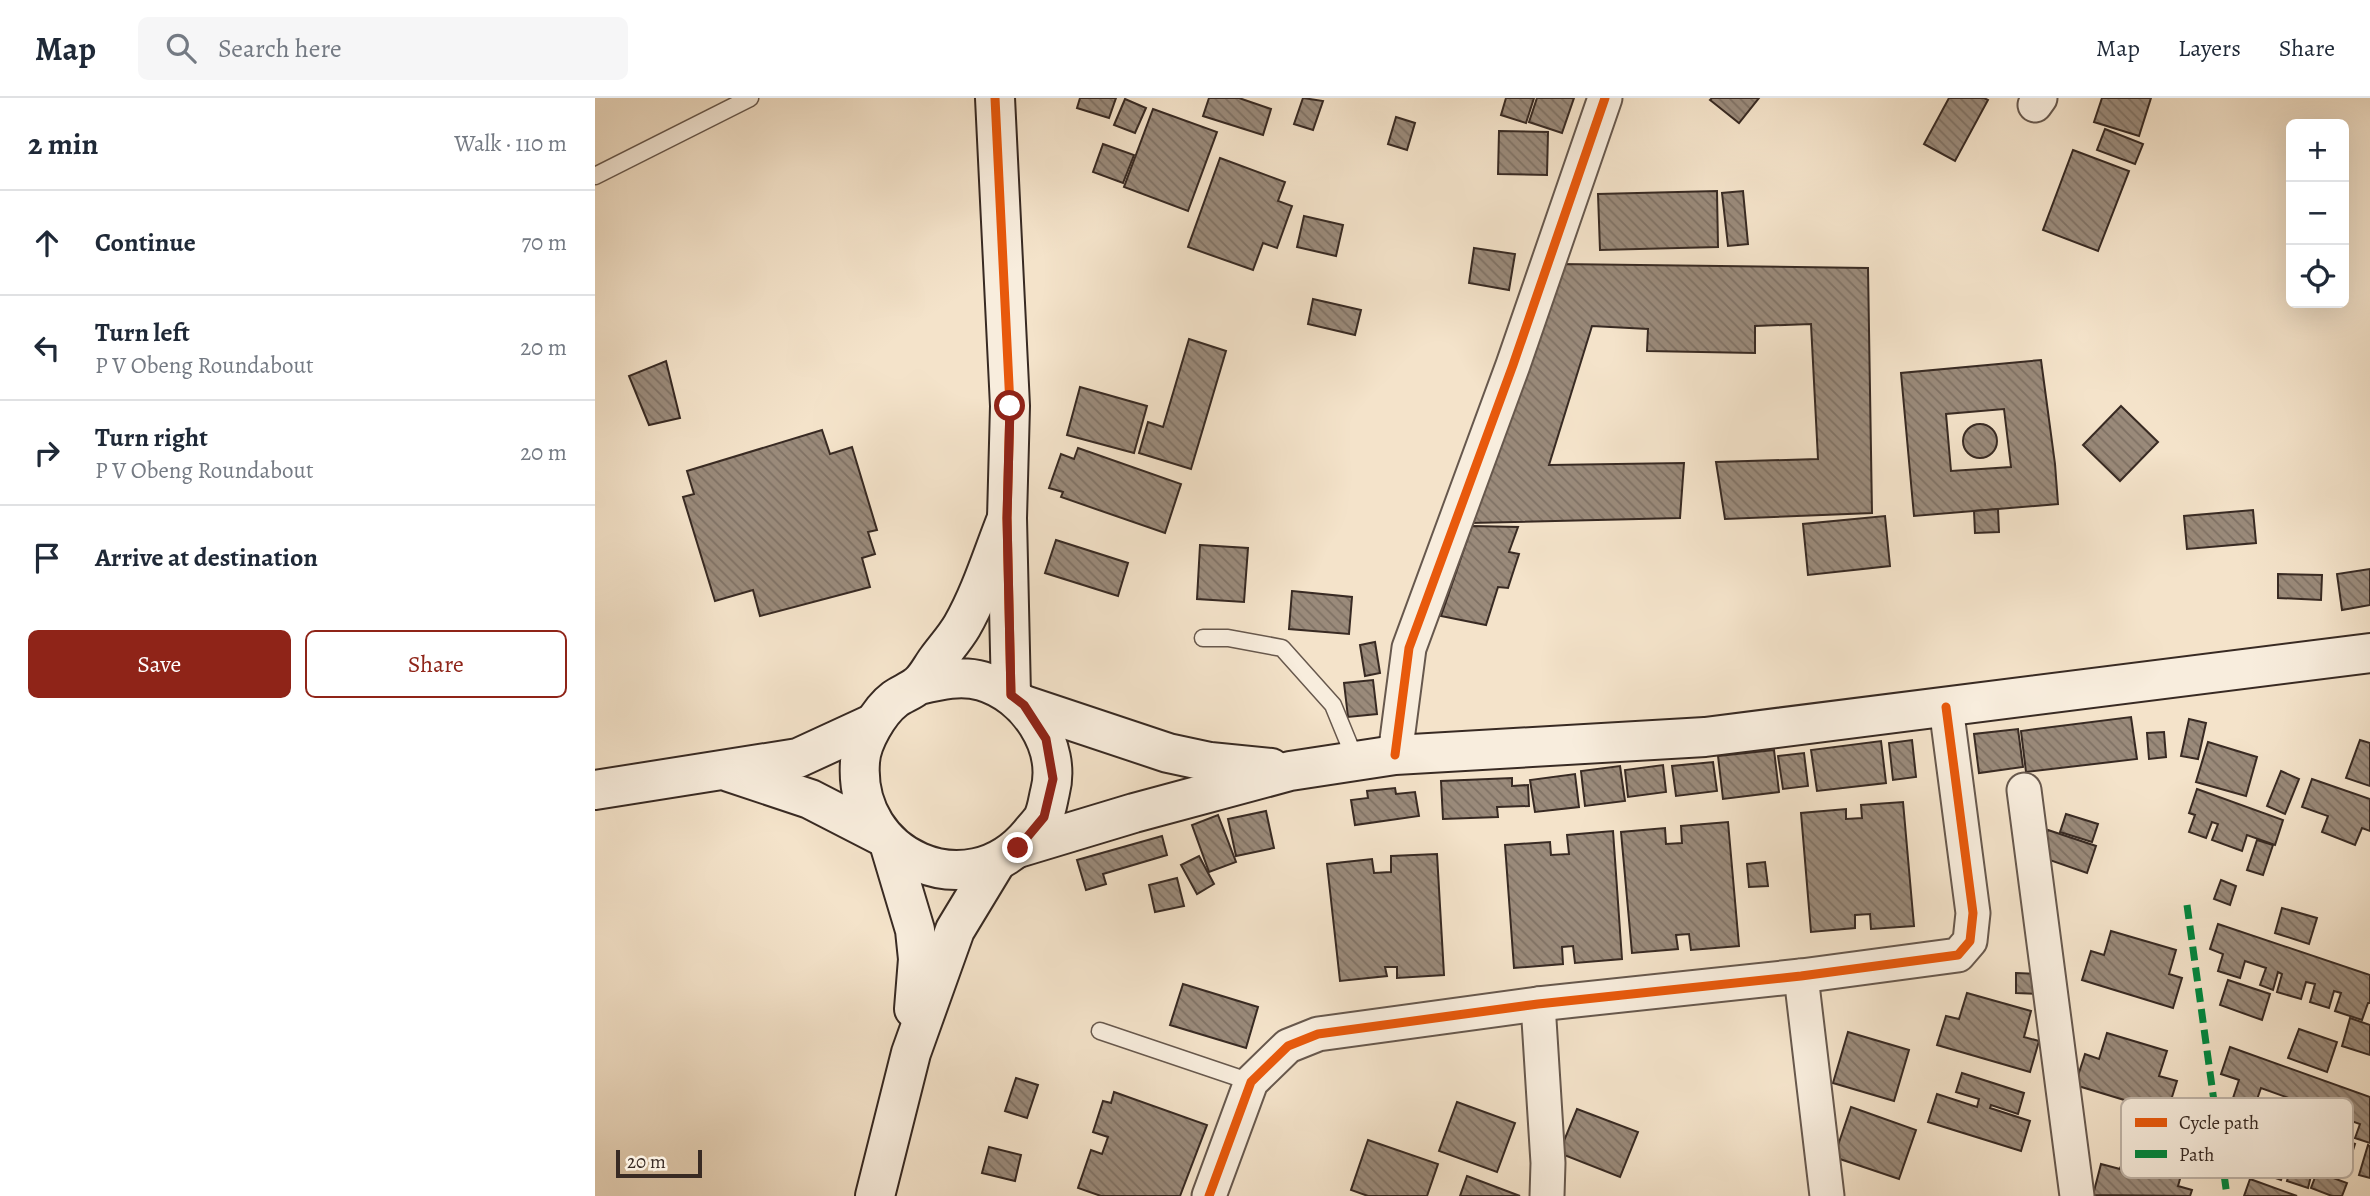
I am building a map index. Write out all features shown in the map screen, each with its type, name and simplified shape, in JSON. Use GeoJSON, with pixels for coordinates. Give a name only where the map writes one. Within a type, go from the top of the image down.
{"type":"FeatureCollection","features":[{"type":"Feature","properties":{"kind":"main road"},"geometry":{"type":"LineString","coordinates":[[875,1196],[911,1054],[955,930],[1007,856],[1044,817],[1053,779],[1046,739],[1017,700],[1007,518],[1010,406],[995,98]]}},
{"type":"Feature","properties":{"kind":"main road"},"geometry":{"type":"LineString","coordinates":[[919,685],[962,626],[1007,518]]}},
{"type":"Feature","properties":{"kind":"main road"},"geometry":{"type":"LineString","coordinates":[[720,769],[810,799],[884,839],[920,864],[957,871],[1134,813],[1290,771],[1395,755],[1705,737],[2370,653]]}},
{"type":"Feature","properties":{"kind":"main road"},"geometry":{"type":"LineString","coordinates":[[911,1054],[918,959],[915,930],[884,839],[862,800],[861,786],[860,760],[874,723],[893,700],[919,685],[950,678],[982,681],[1017,700],[1168,753],[1210,762],[1290,771]]}},
{"type":"Feature","properties":{"kind":"main road"},"geometry":{"type":"LineString","coordinates":[[595,790],[798,758],[874,723]]}},
{"type":"Feature","properties":{"kind":"street"},"geometry":{"type":"LineString","coordinates":[[1395,755],[1409,648],[1513,365],[1605,98]]}},
{"type":"Feature","properties":{"kind":"street"},"geometry":{"type":"LineString","coordinates":[[1209,1196],[1251,1082],[1289,1046],[1318,1034],[1538,1004],[1801,976],[1958,955],[1970,941],[1973,913],[1946,707]]}},
{"type":"Feature","properties":{"kind":"street"},"geometry":{"type":"LineString","coordinates":[[2024,790],[2077,1196]]}},
{"type":"Feature","properties":{"kind":"street"},"geometry":{"type":"LineString","coordinates":[[1801,976],[1827,1196]]}},
{"type":"Feature","properties":{"kind":"street"},"geometry":{"type":"LineString","coordinates":[[1538,1004],[1548,1163],[1547,1196]]}},
{"type":"Feature","properties":{"kind":"lane"},"geometry":{"type":"LineString","coordinates":[[595,176],[750,98]]}},
{"type":"Feature","properties":{"kind":"lane"},"geometry":{"type":"LineString","coordinates":[[1203,638],[1228,638],[1282,649],[1333,705],[1356,761]]}},
{"type":"Feature","properties":{"kind":"lane"},"geometry":{"type":"LineString","coordinates":[[1100,1031],[1251,1082]]}},
{"type":"Feature","properties":{"kind":"building"},"geometry":{"type":"Polygon","coordinates":[[[1080,98],[1116,98],[1109,118],[1077,108],[1080,98]]]}},
{"type":"Feature","properties":{"kind":"building"},"geometry":{"type":"Polygon","coordinates":[[[1209,98],[1239,98],[1271,109],[1263,135],[1203,116],[1209,98]]]}},
{"type":"Feature","properties":{"kind":"building"},"geometry":{"type":"Polygon","coordinates":[[[1303,98],[1323,101],[1313,130],[1294,124],[1303,98]]]}},
{"type":"Feature","properties":{"kind":"building"},"geometry":{"type":"Polygon","coordinates":[[[1506,98],[1534,98],[1526,123],[1501,115],[1506,98]]]}},
{"type":"Feature","properties":{"kind":"building"},"geometry":{"type":"Polygon","coordinates":[[[1537,98],[1574,98],[1562,133],[1529,122],[1537,98]]]}},
{"type":"Feature","properties":{"kind":"building"},"geometry":{"type":"Polygon","coordinates":[[[1759,98],[1739,123],[1710,100],[1759,98]]]}},
{"type":"Feature","properties":{"kind":"building"},"geometry":{"type":"Polygon","coordinates":[[[1949,98],[1988,100],[1955,161],[1924,144],[1949,98]]]}},
{"type":"Feature","properties":{"kind":"building"},"geometry":{"type":"Polygon","coordinates":[[[2102,98],[2151,98],[2139,136],[2094,122],[2102,98]]]}},
{"type":"Feature","properties":{"kind":"building"},"geometry":{"type":"Polygon","coordinates":[[[1125,99],[1146,108],[1135,133],[1114,125],[1125,99]]]}},
{"type":"Feature","properties":{"kind":"building"},"geometry":{"type":"Polygon","coordinates":[[[1153,109],[1217,132],[1188,211],[1124,187],[1153,109]]]}},
{"type":"Feature","properties":{"kind":"building"},"geometry":{"type":"Polygon","coordinates":[[[1396,117],[1415,123],[1407,150],[1388,144],[1396,117]]]}},
{"type":"Feature","properties":{"kind":"building"},"geometry":{"type":"Polygon","coordinates":[[[2105,129],[2143,144],[2135,164],[2097,150],[2105,129]]]}},
{"type":"Feature","properties":{"kind":"building"},"geometry":{"type":"Polygon","coordinates":[[[1499,131],[1548,132],[1547,175],[1498,174],[1499,131]]]}},
{"type":"Feature","properties":{"kind":"building"},"geometry":{"type":"Polygon","coordinates":[[[1103,144],[1134,155],[1123,183],[1093,172],[1103,144]]]}},
{"type":"Feature","properties":{"kind":"building"},"geometry":{"type":"Polygon","coordinates":[[[2073,150],[2129,171],[2098,251],[2043,230],[2073,150]]]}},
{"type":"Feature","properties":{"kind":"building"},"geometry":{"type":"Polygon","coordinates":[[[1220,158],[1285,182],[1278,201],[1292,206],[1277,248],[1263,243],[1253,270],[1188,247],[1220,158]]]}},
{"type":"Feature","properties":{"kind":"building"},"geometry":{"type":"Polygon","coordinates":[[[1717,191],[1718,247],[1600,250],[1598,194],[1717,191]]]}},
{"type":"Feature","properties":{"kind":"building"},"geometry":{"type":"Polygon","coordinates":[[[1743,191],[1748,244],[1728,246],[1722,193],[1743,191]]]}},
{"type":"Feature","properties":{"kind":"building"},"geometry":{"type":"Polygon","coordinates":[[[1304,216],[1343,225],[1336,256],[1297,247],[1304,216]]]}},
{"type":"Feature","properties":{"kind":"building"},"geometry":{"type":"Polygon","coordinates":[[[1474,248],[1515,254],[1509,290],[1469,283],[1474,248]]]}},
{"type":"Feature","properties":{"kind":"building"},"geometry":{"type":"Polygon","coordinates":[[[1559,264],[1868,268],[1872,513],[1725,519],[1716,462],[1818,459],[1811,324],[1755,326],[1755,353],[1647,351],[1648,329],[1592,326],[1549,465],[1684,463],[1680,518],[1470,523],[1559,264]]]}},
{"type":"Feature","properties":{"kind":"building"},"geometry":{"type":"Polygon","coordinates":[[[1313,299],[1361,310],[1355,335],[1308,324],[1313,299]]]}},
{"type":"Feature","properties":{"kind":"building"},"geometry":{"type":"Polygon","coordinates":[[[1189,339],[1226,351],[1191,469],[1139,453],[1148,422],[1163,427],[1189,339]]]}},
{"type":"Feature","properties":{"kind":"building"},"geometry":{"type":"Polygon","coordinates":[[[2041,360],[2058,504],[1914,516],[1901,373],[2041,360]],[[2004,409],[1946,414],[1951,471],[2011,467],[2004,409]]]}},
{"type":"Feature","properties":{"kind":"building"},"geometry":{"type":"Polygon","coordinates":[[[666,361],[680,418],[649,425],[629,376],[666,361]]]}},
{"type":"Feature","properties":{"kind":"building"},"geometry":{"type":"Polygon","coordinates":[[[1080,387],[1147,406],[1134,453],[1067,435],[1080,387]]]}},
{"type":"Feature","properties":{"kind":"building"},"geometry":{"type":"Polygon","coordinates":[[[2121,406],[2158,442],[2120,481],[2083,445],[2121,406]]]}},
{"type":"Feature","properties":{"kind":"building"},"geometry":{"type":"Polygon","coordinates":[[[1980,424],[1992,429],[1997,441],[1992,453],[1980,458],[1968,453],[1963,441],[1968,429],[1980,424]]]}},
{"type":"Feature","properties":{"kind":"building"},"geometry":{"type":"Polygon","coordinates":[[[822,430],[830,454],[852,447],[877,530],[868,532],[875,554],[862,558],[870,587],[760,616],[753,590],[715,601],[683,497],[694,494],[687,471],[822,430]]]}},
{"type":"Feature","properties":{"kind":"building"},"geometry":{"type":"Polygon","coordinates":[[[1078,448],[1181,484],[1165,533],[1061,497],[1063,492],[1049,488],[1061,454],[1074,459],[1078,448]]]}},
{"type":"Feature","properties":{"kind":"building"},"geometry":{"type":"Polygon","coordinates":[[[1998,509],[1999,532],[1975,533],[1974,511],[1998,509]]]}},
{"type":"Feature","properties":{"kind":"building"},"geometry":{"type":"Polygon","coordinates":[[[2253,510],[2256,543],[2187,549],[2184,516],[2253,510]]]}},
{"type":"Feature","properties":{"kind":"building"},"geometry":{"type":"Polygon","coordinates":[[[1885,516],[1890,566],[1808,575],[1803,524],[1885,516]]]}},
{"type":"Feature","properties":{"kind":"building"},"geometry":{"type":"Polygon","coordinates":[[[1472,526],[1518,527],[1509,552],[1519,554],[1508,588],[1498,587],[1486,625],[1441,616],[1472,526]]]}},
{"type":"Feature","properties":{"kind":"building"},"geometry":{"type":"Polygon","coordinates":[[[1056,540],[1128,563],[1118,596],[1045,573],[1056,540]]]}},
{"type":"Feature","properties":{"kind":"building"},"geometry":{"type":"Polygon","coordinates":[[[1200,545],[1248,548],[1244,602],[1197,599],[1200,545]]]}},
{"type":"Feature","properties":{"kind":"building"},"geometry":{"type":"Polygon","coordinates":[[[2370,569],[2370,605],[2342,610],[2337,574],[2370,569]]]}},
{"type":"Feature","properties":{"kind":"building"},"geometry":{"type":"Polygon","coordinates":[[[2278,574],[2322,575],[2321,600],[2278,598],[2278,574]]]}},
{"type":"Feature","properties":{"kind":"building"},"geometry":{"type":"Polygon","coordinates":[[[1292,591],[1352,597],[1349,634],[1289,629],[1292,591]]]}},
{"type":"Feature","properties":{"kind":"building"},"geometry":{"type":"Polygon","coordinates":[[[1375,642],[1380,673],[1365,676],[1360,645],[1375,642]]]}},
{"type":"Feature","properties":{"kind":"building"},"geometry":{"type":"Polygon","coordinates":[[[1373,680],[1377,714],[1348,717],[1344,683],[1373,680]]]}},
{"type":"Feature","properties":{"kind":"building"},"geometry":{"type":"Polygon","coordinates":[[[2131,717],[2137,759],[2026,772],[2021,731],[2131,717]]]}},
{"type":"Feature","properties":{"kind":"building"},"geometry":{"type":"Polygon","coordinates":[[[2189,719],[2206,723],[2198,759],[2181,756],[2189,719]]]}},
{"type":"Feature","properties":{"kind":"building"},"geometry":{"type":"Polygon","coordinates":[[[2018,729],[2023,767],[1979,773],[1974,734],[2018,729]]]}},
{"type":"Feature","properties":{"kind":"building"},"geometry":{"type":"Polygon","coordinates":[[[2164,732],[2166,757],[2149,759],[2147,733],[2164,732]]]}},
{"type":"Feature","properties":{"kind":"building"},"geometry":{"type":"Polygon","coordinates":[[[1912,740],[1916,777],[1893,780],[1889,743],[1912,740]]]}},
{"type":"Feature","properties":{"kind":"building"},"geometry":{"type":"Polygon","coordinates":[[[2360,740],[2370,743],[2370,786],[2346,778],[2360,740]]]}},
{"type":"Feature","properties":{"kind":"building"},"geometry":{"type":"Polygon","coordinates":[[[1881,741],[1886,783],[1817,791],[1811,750],[1881,741]]]}},
{"type":"Feature","properties":{"kind":"building"},"geometry":{"type":"Polygon","coordinates":[[[2208,742],[2257,757],[2246,796],[2196,782],[2208,742]]]}},
{"type":"Feature","properties":{"kind":"building"},"geometry":{"type":"Polygon","coordinates":[[[1774,750],[1779,792],[1723,799],[1718,756],[1774,750]]]}},
{"type":"Feature","properties":{"kind":"building"},"geometry":{"type":"Polygon","coordinates":[[[1804,753],[1808,786],[1783,789],[1778,756],[1804,753]]]}},
{"type":"Feature","properties":{"kind":"building"},"geometry":{"type":"Polygon","coordinates":[[[1713,762],[1717,791],[1676,796],[1672,766],[1713,762]]]}},
{"type":"Feature","properties":{"kind":"building"},"geometry":{"type":"Polygon","coordinates":[[[1663,765],[1666,792],[1628,797],[1625,770],[1663,765]]]}},
{"type":"Feature","properties":{"kind":"building"},"geometry":{"type":"Polygon","coordinates":[[[1620,766],[1625,801],[1585,806],[1581,771],[1620,766]]]}},
{"type":"Feature","properties":{"kind":"building"},"geometry":{"type":"Polygon","coordinates":[[[2281,771],[2299,779],[2285,814],[2267,806],[2281,771]]]}},
{"type":"Feature","properties":{"kind":"building"},"geometry":{"type":"Polygon","coordinates":[[[1575,774],[1579,807],[1535,812],[1530,780],[1575,774]]]}},
{"type":"Feature","properties":{"kind":"building"},"geometry":{"type":"Polygon","coordinates":[[[1512,778],[1512,786],[1528,785],[1529,806],[1497,807],[1498,817],[1443,819],[1441,781],[1512,778]]]}},
{"type":"Feature","properties":{"kind":"building"},"geometry":{"type":"Polygon","coordinates":[[[2312,779],[2370,799],[2370,831],[2362,828],[2355,845],[2322,832],[2328,816],[2302,807],[2312,779]]]}},
{"type":"Feature","properties":{"kind":"building"},"geometry":{"type":"Polygon","coordinates":[[[1395,788],[1396,794],[1415,792],[1419,816],[1355,825],[1351,800],[1368,798],[1367,791],[1395,788]]]}},
{"type":"Feature","properties":{"kind":"building"},"geometry":{"type":"Polygon","coordinates":[[[2197,789],[2283,820],[2275,845],[2247,835],[2242,851],[2212,840],[2218,824],[2212,822],[2206,838],[2189,832],[2195,815],[2189,813],[2197,789]]]}},
{"type":"Feature","properties":{"kind":"building"},"geometry":{"type":"Polygon","coordinates":[[[1903,802],[1914,926],[1871,929],[1870,914],[1855,915],[1855,928],[1811,932],[1801,813],[1846,809],[1846,819],[1862,818],[1861,805],[1903,802]]]}},
{"type":"Feature","properties":{"kind":"building"},"geometry":{"type":"Polygon","coordinates":[[[1266,811],[1274,848],[1236,856],[1228,819],[1266,811]]]}},
{"type":"Feature","properties":{"kind":"building"},"geometry":{"type":"Polygon","coordinates":[[[2066,814],[2098,824],[2092,842],[2060,832],[2066,814]]]}},
{"type":"Feature","properties":{"kind":"building"},"geometry":{"type":"Polygon","coordinates":[[[1218,815],[1236,862],[1209,872],[1192,825],[1218,815]]]}},
{"type":"Feature","properties":{"kind":"building"},"geometry":{"type":"Polygon","coordinates":[[[1728,822],[1739,946],[1691,950],[1689,934],[1676,935],[1678,949],[1632,953],[1621,832],[1665,828],[1666,844],[1682,843],[1681,826],[1728,822]]]}},
{"type":"Feature","properties":{"kind":"building"},"geometry":{"type":"Polygon","coordinates":[[[2048,830],[2096,846],[2087,873],[2038,856],[2048,830]]]}},
{"type":"Feature","properties":{"kind":"building"},"geometry":{"type":"Polygon","coordinates":[[[1613,831],[1622,959],[1575,963],[1573,946],[1562,947],[1563,964],[1514,968],[1505,845],[1550,842],[1551,855],[1569,854],[1567,835],[1613,831]]]}},
{"type":"Feature","properties":{"kind":"building"},"geometry":{"type":"Polygon","coordinates":[[[1162,836],[1167,855],[1103,874],[1106,884],[1086,890],[1077,860],[1162,836]]]}},
{"type":"Feature","properties":{"kind":"building"},"geometry":{"type":"Polygon","coordinates":[[[2257,840],[2273,845],[2263,875],[2247,870],[2257,840]]]}},
{"type":"Feature","properties":{"kind":"building"},"geometry":{"type":"Polygon","coordinates":[[[1437,854],[1444,975],[1397,978],[1397,967],[1385,967],[1387,976],[1340,981],[1327,864],[1372,859],[1374,873],[1391,872],[1391,856],[1437,854]]]}},
{"type":"Feature","properties":{"kind":"building"},"geometry":{"type":"Polygon","coordinates":[[[1199,856],[1214,884],[1197,894],[1181,865],[1199,856]]]}},
{"type":"Feature","properties":{"kind":"building"},"geometry":{"type":"Polygon","coordinates":[[[1765,862],[1768,886],[1749,887],[1747,864],[1765,862]]]}},
{"type":"Feature","properties":{"kind":"building"},"geometry":{"type":"Polygon","coordinates":[[[1177,878],[1184,906],[1155,912],[1149,885],[1177,878]]]}},
{"type":"Feature","properties":{"kind":"building"},"geometry":{"type":"Polygon","coordinates":[[[2221,880],[2236,886],[2230,905],[2214,899],[2221,880]]]}},
{"type":"Feature","properties":{"kind":"building"},"geometry":{"type":"Polygon","coordinates":[[[2282,908],[2317,918],[2309,944],[2275,933],[2282,908]]]}},
{"type":"Feature","properties":{"kind":"building"},"geometry":{"type":"Polygon","coordinates":[[[2218,924],[2370,975],[2370,1003],[2362,1020],[2335,1011],[2341,993],[2334,991],[2329,1008],[2310,1002],[2315,984],[2306,982],[2301,999],[2277,992],[2282,974],[2278,972],[2273,990],[2260,985],[2266,968],[2245,961],[2240,978],[2218,971],[2223,954],[2210,949],[2218,924]]]}},
{"type":"Feature","properties":{"kind":"building"},"geometry":{"type":"Polygon","coordinates":[[[2111,931],[2176,950],[2169,974],[2182,978],[2173,1008],[2082,980],[2091,951],[2104,955],[2111,931]]]}},
{"type":"Feature","properties":{"kind":"building"},"geometry":{"type":"Polygon","coordinates":[[[2016,973],[2039,974],[2039,994],[2016,993],[2016,973]]]}},
{"type":"Feature","properties":{"kind":"building"},"geometry":{"type":"Polygon","coordinates":[[[2228,980],[2270,994],[2262,1020],[2220,1005],[2228,980]]]}},
{"type":"Feature","properties":{"kind":"building"},"geometry":{"type":"Polygon","coordinates":[[[1183,984],[1258,1007],[1246,1048],[1170,1025],[1183,984]]]}},
{"type":"Feature","properties":{"kind":"building"},"geometry":{"type":"Polygon","coordinates":[[[1967,993],[2031,1011],[2024,1037],[2039,1041],[2030,1072],[1937,1045],[1946,1016],[1959,1019],[1967,993]]]}},
{"type":"Feature","properties":{"kind":"building"},"geometry":{"type":"Polygon","coordinates":[[[2350,1018],[2370,1025],[2370,1055],[2342,1046],[2350,1018]]]}},
{"type":"Feature","properties":{"kind":"building"},"geometry":{"type":"Polygon","coordinates":[[[2299,1029],[2337,1042],[2327,1072],[2288,1058],[2299,1029]]]}},
{"type":"Feature","properties":{"kind":"building"},"geometry":{"type":"Polygon","coordinates":[[[1848,1032],[1909,1050],[1894,1101],[1833,1083],[1848,1032]]]}},
{"type":"Feature","properties":{"kind":"building"},"geometry":{"type":"Polygon","coordinates":[[[2107,1033],[2167,1051],[2159,1076],[2177,1081],[2172,1098],[2121,1099],[2075,1085],[2085,1054],[2099,1059],[2107,1033]]]}},
{"type":"Feature","properties":{"kind":"building"},"geometry":{"type":"Polygon","coordinates":[[[2230,1047],[2370,1097],[2370,1143],[2355,1138],[2360,1124],[2353,1122],[2353,1098],[2289,1098],[2261,1088],[2257,1098],[2233,1098],[2239,1080],[2221,1074],[2230,1047]]]}},
{"type":"Feature","properties":{"kind":"building"},"geometry":{"type":"Polygon","coordinates":[[[1962,1073],[2024,1093],[2018,1114],[1991,1105],[1990,1108],[2030,1121],[2021,1151],[1928,1122],[1937,1094],[1977,1107],[1979,1099],[1956,1092],[1962,1073]]]}},
{"type":"Feature","properties":{"kind":"building"},"geometry":{"type":"Polygon","coordinates":[[[1016,1078],[1038,1085],[1027,1118],[1005,1111],[1016,1078]]]}},
{"type":"Feature","properties":{"kind":"building"},"geometry":{"type":"Polygon","coordinates":[[[1114,1092],[1207,1125],[1180,1196],[1101,1196],[1078,1188],[1091,1150],[1102,1154],[1108,1137],[1093,1132],[1103,1101],[1111,1103],[1114,1092]]]}},
{"type":"Feature","properties":{"kind":"building"},"geometry":{"type":"Polygon","coordinates":[[[1457,1102],[1515,1123],[1497,1172],[1439,1151],[1457,1102]]]}},
{"type":"Feature","properties":{"kind":"building"},"geometry":{"type":"Polygon","coordinates":[[[1851,1107],[1916,1130],[1899,1179],[1834,1157],[1851,1107]]]}},
{"type":"Feature","properties":{"kind":"building"},"geometry":{"type":"Polygon","coordinates":[[[1577,1109],[1638,1132],[1620,1177],[1559,1153],[1577,1109]]]}},
{"type":"Feature","properties":{"kind":"building"},"geometry":{"type":"Polygon","coordinates":[[[1368,1140],[1438,1164],[1427,1196],[1368,1196],[1351,1190],[1368,1140]]]}},
{"type":"Feature","properties":{"kind":"building"},"geometry":{"type":"Polygon","coordinates":[[[2368,1145],[2370,1146],[2370,1178],[2359,1175],[2368,1145]]]}},
{"type":"Feature","properties":{"kind":"building"},"geometry":{"type":"Polygon","coordinates":[[[989,1147],[1021,1155],[1015,1181],[982,1173],[989,1147]]]}},
{"type":"Feature","properties":{"kind":"building"},"geometry":{"type":"Polygon","coordinates":[[[2101,1164],[2120,1169],[2121,1166],[2121,1178],[2180,1178],[2178,1186],[2192,1190],[2190,1196],[2093,1195],[2101,1164]]]}},
{"type":"Feature","properties":{"kind":"building"},"geometry":{"type":"Polygon","coordinates":[[[1467,1176],[1520,1196],[1460,1196],[1467,1176]]]}},
{"type":"Feature","properties":{"kind":"building"},"geometry":{"type":"Polygon","coordinates":[[[2288,1178],[2310,1178],[2308,1188],[2287,1181],[2288,1178]]]}},
{"type":"Feature","properties":{"kind":"building"},"geometry":{"type":"Polygon","coordinates":[[[2315,1178],[2333,1178],[2347,1183],[2342,1196],[2332,1196],[2311,1188],[2315,1178]]]}},
{"type":"Feature","properties":{"kind":"building"},"geometry":{"type":"Polygon","coordinates":[[[2250,1179],[2297,1196],[2244,1196],[2250,1179]]]}},
{"type":"Feature","properties":{"kind":"marked path"},"geometry":{"type":"LineString","coordinates":[[2187,905],[2214,1098]]}},
{"type":"Feature","properties":{"kind":"marked path"},"geometry":{"type":"LineString","coordinates":[[2225,1178],[2227,1196]]}},
{"type":"Feature","properties":{"kind":"cycle path"},"geometry":{"type":"LineString","coordinates":[[995,98],[1010,406],[1007,518],[1011,695]]}},
{"type":"Feature","properties":{"kind":"cycle path"},"geometry":{"type":"LineString","coordinates":[[1395,755],[1409,648],[1513,365],[1605,98]]}},
{"type":"Feature","properties":{"kind":"cycle path"},"geometry":{"type":"LineString","coordinates":[[1209,1196],[1251,1082],[1288,1046],[1318,1034],[1538,1004],[1801,976],[1958,955],[1970,941],[1973,913],[1946,707]]}},
{"type":"Feature","properties":{"kind":"route"},"geometry":{"type":"LineString","coordinates":[[1010,406],[1007,518],[1011,695],[1024,705],[1046,739],[1053,779],[1044,817],[1018,848]]}}]}
